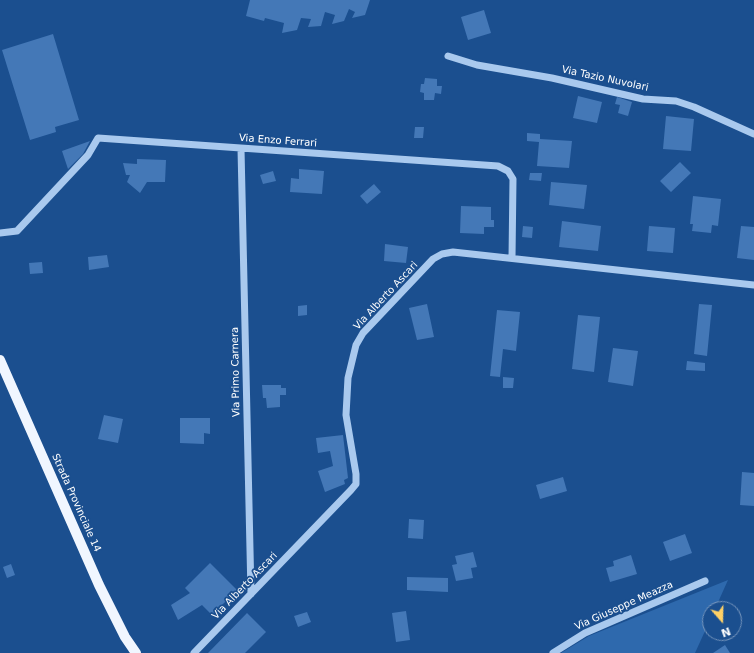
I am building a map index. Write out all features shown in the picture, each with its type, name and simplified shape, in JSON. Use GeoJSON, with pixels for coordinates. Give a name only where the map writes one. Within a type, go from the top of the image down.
{"type":"FeatureCollection","features":[{"type":"Feature","properties":{"kind":"main road","name":"Strada Provinciale 14"},"geometry":{"type":"LineString","coordinates":[[0,360],[99,585],[125,637],[136,653]]}},
{"type":"Feature","properties":{"kind":"street","name":"Via Tazio Nuvolari"},"geometry":{"type":"LineString","coordinates":[[448,56],[477,66],[552,78],[643,99],[676,101],[694,107],[754,134]]}},
{"type":"Feature","properties":{"kind":"street","name":"Via Enzo Ferrari"},"geometry":{"type":"LineString","coordinates":[[0,233],[17,231],[88,156],[98,138],[498,166],[508,171],[513,179],[512,258]]}},
{"type":"Feature","properties":{"kind":"street","name":"Via Primo Carnera"},"geometry":{"type":"LineString","coordinates":[[240,149],[251,594]]}},
{"type":"Feature","properties":{"kind":"street","name":"Via Alberto Ascari"},"geometry":{"type":"LineString","coordinates":[[194,653],[356,484],[356,474],[346,415],[348,378],[356,345],[363,333],[434,259],[442,254],[453,252],[754,285]]}},
{"type":"Feature","properties":{"kind":"street","name":"Via Giuseppe Meazza"},"geometry":{"type":"LineString","coordinates":[[553,653],[585,633],[705,581]]}},
{"type":"Feature","properties":{"kind":"shaded area"},"geometry":{"type":"Polygon","coordinates":[[[728,580],[719,601],[702,601],[702,638],[695,653],[561,653],[589,636],[728,580]]]}},
{"type":"Feature","properties":{"kind":"building"},"geometry":{"type":"Polygon","coordinates":[[[250,0],[370,0],[365,15],[352,18],[355,12],[349,9],[344,21],[332,24],[335,15],[325,12],[321,26],[308,27],[311,19],[301,18],[297,30],[282,33],[284,23],[265,18],[264,21],[246,16],[250,0]]]}},
{"type":"Feature","properties":{"kind":"building"},"geometry":{"type":"Polygon","coordinates":[[[484,10],[491,33],[468,40],[461,17],[484,10]]]}},
{"type":"Feature","properties":{"kind":"building"},"geometry":{"type":"Polygon","coordinates":[[[53,34],[79,120],[55,127],[56,132],[30,140],[2,50],[53,34]]]}},
{"type":"Feature","properties":{"kind":"building"},"geometry":{"type":"Polygon","coordinates":[[[425,78],[437,79],[437,86],[442,86],[441,94],[435,93],[434,100],[424,100],[424,93],[420,92],[421,84],[424,84],[425,78]]]}},
{"type":"Feature","properties":{"kind":"building"},"geometry":{"type":"Polygon","coordinates":[[[578,96],[602,102],[597,123],[573,118],[578,96]]]}},
{"type":"Feature","properties":{"kind":"building"},"geometry":{"type":"Polygon","coordinates":[[[617,97],[632,102],[628,116],[618,113],[620,105],[615,104],[617,97]]]}},
{"type":"Feature","properties":{"kind":"building"},"geometry":{"type":"Polygon","coordinates":[[[666,116],[694,119],[691,151],[663,149],[666,116]]]}},
{"type":"Feature","properties":{"kind":"building"},"geometry":{"type":"Polygon","coordinates":[[[415,127],[424,127],[423,138],[414,138],[415,127]]]}},
{"type":"Feature","properties":{"kind":"building"},"geometry":{"type":"Polygon","coordinates":[[[527,133],[540,134],[540,139],[572,141],[569,168],[537,166],[539,142],[527,141],[527,133]]]}},
{"type":"Feature","properties":{"kind":"building"},"geometry":{"type":"Polygon","coordinates":[[[90,141],[83,154],[68,169],[62,151],[90,141]]]}},
{"type":"Feature","properties":{"kind":"building"},"geometry":{"type":"Polygon","coordinates":[[[137,159],[166,160],[165,182],[147,182],[140,193],[127,182],[130,175],[126,175],[123,163],[137,164],[137,159]]]}},
{"type":"Feature","properties":{"kind":"building"},"geometry":{"type":"Polygon","coordinates":[[[680,162],[691,173],[671,192],[660,181],[680,162]]]}},
{"type":"Feature","properties":{"kind":"building"},"geometry":{"type":"Polygon","coordinates":[[[299,169],[324,171],[322,194],[290,192],[291,178],[299,179],[299,169]]]}},
{"type":"Feature","properties":{"kind":"building"},"geometry":{"type":"Polygon","coordinates":[[[273,171],[276,181],[263,184],[260,175],[273,171]]]}},
{"type":"Feature","properties":{"kind":"building"},"geometry":{"type":"Polygon","coordinates":[[[530,173],[542,173],[541,181],[529,180],[530,173]]]}},
{"type":"Feature","properties":{"kind":"building"},"geometry":{"type":"Polygon","coordinates":[[[551,182],[587,185],[584,209],[549,205],[551,182]]]}},
{"type":"Feature","properties":{"kind":"building"},"geometry":{"type":"Polygon","coordinates":[[[374,184],[381,192],[367,204],[360,196],[374,184]]]}},
{"type":"Feature","properties":{"kind":"building"},"geometry":{"type":"Polygon","coordinates":[[[693,196],[721,199],[718,226],[712,225],[711,233],[692,231],[693,224],[690,224],[693,196]]]}},
{"type":"Feature","properties":{"kind":"building"},"geometry":{"type":"Polygon","coordinates":[[[461,206],[491,207],[491,220],[494,220],[494,227],[484,227],[484,234],[460,233],[461,206]]]}},
{"type":"Feature","properties":{"kind":"building"},"geometry":{"type":"Polygon","coordinates":[[[562,221],[601,226],[598,251],[559,247],[562,221]]]}},
{"type":"Feature","properties":{"kind":"building"},"geometry":{"type":"Polygon","coordinates":[[[523,226],[533,227],[532,238],[522,237],[523,226]]]}},
{"type":"Feature","properties":{"kind":"building"},"geometry":{"type":"Polygon","coordinates":[[[649,226],[675,228],[673,253],[647,251],[649,226]]]}},
{"type":"Feature","properties":{"kind":"building"},"geometry":{"type":"Polygon","coordinates":[[[741,226],[754,227],[754,260],[737,258],[741,226]]]}},
{"type":"Feature","properties":{"kind":"building"},"geometry":{"type":"Polygon","coordinates":[[[385,244],[408,247],[406,263],[384,261],[385,244]]]}},
{"type":"Feature","properties":{"kind":"building"},"geometry":{"type":"Polygon","coordinates":[[[107,255],[109,267],[89,270],[88,257],[107,255]]]}},
{"type":"Feature","properties":{"kind":"building"},"geometry":{"type":"Polygon","coordinates":[[[42,262],[43,273],[30,274],[29,263],[42,262]]]}},
{"type":"Feature","properties":{"kind":"building"},"geometry":{"type":"Polygon","coordinates":[[[427,304],[434,337],[417,340],[409,308],[427,304]]]}},
{"type":"Feature","properties":{"kind":"building"},"geometry":{"type":"Polygon","coordinates":[[[699,304],[712,305],[707,356],[694,354],[699,304]]]}},
{"type":"Feature","properties":{"kind":"building"},"geometry":{"type":"Polygon","coordinates":[[[307,305],[307,315],[298,316],[298,306],[307,305]]]}},
{"type":"Feature","properties":{"kind":"building"},"geometry":{"type":"Polygon","coordinates":[[[497,310],[520,312],[516,351],[503,349],[500,377],[490,376],[497,310]]]}},
{"type":"Feature","properties":{"kind":"building"},"geometry":{"type":"Polygon","coordinates":[[[578,315],[600,317],[594,372],[572,369],[578,315]]]}},
{"type":"Feature","properties":{"kind":"building"},"geometry":{"type":"Polygon","coordinates":[[[613,348],[638,351],[633,386],[608,382],[613,348]]]}},
{"type":"Feature","properties":{"kind":"building"},"geometry":{"type":"Polygon","coordinates":[[[687,361],[705,363],[705,371],[686,370],[687,361]]]}},
{"type":"Feature","properties":{"kind":"building"},"geometry":{"type":"Polygon","coordinates":[[[503,377],[514,378],[513,388],[503,388],[503,377]]]}},
{"type":"Feature","properties":{"kind":"building"},"geometry":{"type":"Polygon","coordinates":[[[262,385],[281,385],[281,388],[286,388],[286,395],[280,395],[280,407],[267,408],[266,398],[263,398],[262,385]]]}},
{"type":"Feature","properties":{"kind":"building"},"geometry":{"type":"Polygon","coordinates":[[[104,415],[123,419],[118,443],[98,439],[104,415]]]}},
{"type":"Feature","properties":{"kind":"building"},"geometry":{"type":"Polygon","coordinates":[[[180,418],[210,418],[210,434],[204,433],[204,444],[180,443],[180,418]]]}},
{"type":"Feature","properties":{"kind":"building"},"geometry":{"type":"Polygon","coordinates":[[[343,435],[348,478],[344,480],[345,484],[325,492],[318,471],[333,466],[330,451],[318,453],[316,438],[343,435]]]}},
{"type":"Feature","properties":{"kind":"building"},"geometry":{"type":"Polygon","coordinates":[[[742,472],[754,473],[754,506],[740,505],[742,472]]]}},
{"type":"Feature","properties":{"kind":"building"},"geometry":{"type":"Polygon","coordinates":[[[563,477],[567,491],[540,499],[536,485],[563,477]]]}},
{"type":"Feature","properties":{"kind":"building"},"geometry":{"type":"Polygon","coordinates":[[[409,519],[424,520],[423,539],[408,538],[409,519]]]}},
{"type":"Feature","properties":{"kind":"building"},"geometry":{"type":"Polygon","coordinates":[[[685,534],[692,553],[670,561],[663,542],[685,534]]]}},
{"type":"Feature","properties":{"kind":"building"},"geometry":{"type":"Polygon","coordinates":[[[473,552],[477,567],[471,568],[473,578],[456,581],[452,565],[457,564],[455,556],[473,552]]]}},
{"type":"Feature","properties":{"kind":"building"},"geometry":{"type":"Polygon","coordinates":[[[631,555],[637,574],[610,582],[606,568],[614,566],[613,561],[631,555]]]}},
{"type":"Feature","properties":{"kind":"building"},"geometry":{"type":"Polygon","coordinates":[[[210,563],[237,590],[212,615],[202,605],[178,620],[171,605],[190,593],[185,588],[210,563]]]}},
{"type":"Feature","properties":{"kind":"building"},"geometry":{"type":"Polygon","coordinates":[[[11,564],[15,575],[7,578],[3,567],[11,564]]]}},
{"type":"Feature","properties":{"kind":"building"},"geometry":{"type":"Polygon","coordinates":[[[407,577],[448,578],[448,592],[407,590],[407,577]]]}},
{"type":"Feature","properties":{"kind":"building"},"geometry":{"type":"Polygon","coordinates":[[[406,611],[410,640],[396,642],[392,613],[406,611]]]}},
{"type":"Feature","properties":{"kind":"building"},"geometry":{"type":"Polygon","coordinates":[[[307,612],[311,622],[298,627],[294,616],[307,612]]]}},
{"type":"Feature","properties":{"kind":"building"},"geometry":{"type":"Polygon","coordinates":[[[247,613],[266,632],[245,653],[208,653],[247,613]]]}},
{"type":"Feature","properties":{"kind":"building"},"geometry":{"type":"Polygon","coordinates":[[[725,645],[730,653],[713,653],[725,645]]]}}]}
